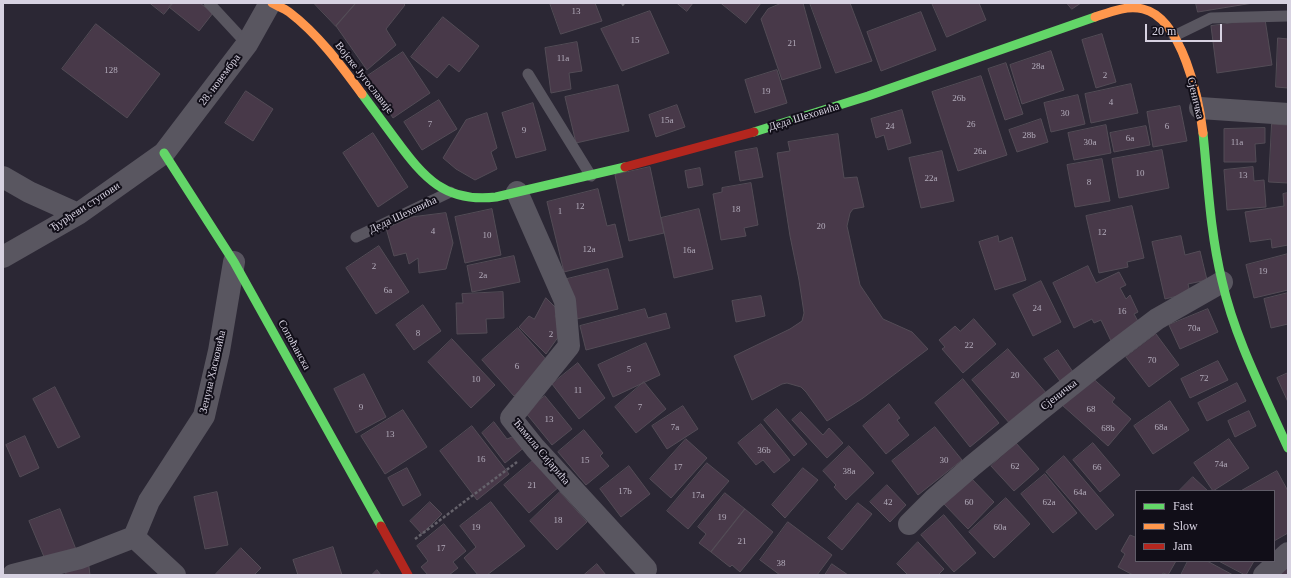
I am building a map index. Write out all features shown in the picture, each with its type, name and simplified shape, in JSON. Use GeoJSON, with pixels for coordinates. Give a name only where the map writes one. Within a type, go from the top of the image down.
{"type":"FeatureCollection","features":[{"type":"Feature","properties":{"kind":"main road","name":"Војске Југославије"},"geometry":{"type":"LineString","coordinates":[[271,3],[288,11],[316,37],[337,60],[415,166],[428,179]]}},
{"type":"Feature","properties":{"kind":"main road","name":"Деда Шеховића"},"geometry":{"type":"LineString","coordinates":[[428,179],[438,187],[450,192],[477,198],[496,197],[591,176],[697,149],[829,109],[1105,14],[1118,10],[1146,6]]}},
{"type":"Feature","properties":{"kind":"main road","name":"Сјеничка"},"geometry":{"type":"LineString","coordinates":[[1146,6],[1166,23],[1174,36],[1188,69],[1200,108],[1215,246],[1222,282],[1239,335],[1288,448]]}},
{"type":"Feature","properties":{"kind":"main road","name":"Сопоћанска"},"geometry":{"type":"LineString","coordinates":[[164,154],[234,262],[408,575]]}},
{"type":"Feature","properties":{"kind":"street","name":"28. новембра"},"geometry":{"type":"LineString","coordinates":[[164,154],[247,44],[271,3]]}},
{"type":"Feature","properties":{"kind":"street"},"geometry":{"type":"LineString","coordinates":[[1200,108],[1288,114]]}},
{"type":"Feature","properties":{"kind":"street","name":"Ђурђеви ступови"},"geometry":{"type":"LineString","coordinates":[[3,257],[78,214],[164,154]]}},
{"type":"Feature","properties":{"kind":"street"},"geometry":{"type":"LineString","coordinates":[[3,177],[29,192],[78,214]]}},
{"type":"Feature","properties":{"kind":"street","name":"Ћамила Сијарића"},"geometry":{"type":"LineString","coordinates":[[517,192],[565,301],[569,346],[511,418],[535,448],[646,569]]}},
{"type":"Feature","properties":{"kind":"street","name":"Зенуна Хасковића"},"geometry":{"type":"LineString","coordinates":[[134,537],[149,501],[204,416],[219,351],[234,262]]}},
{"type":"Feature","properties":{"kind":"street","name":"Сјеничка"},"geometry":{"type":"LineString","coordinates":[[909,524],[934,499],[972,466],[1039,410],[1106,358],[1157,319],[1222,282]]}},
{"type":"Feature","properties":{"kind":"street"},"geometry":{"type":"LineString","coordinates":[[13,575],[80,558],[134,537],[175,575]]}},
{"type":"Feature","properties":{"kind":"street"},"geometry":{"type":"LineString","coordinates":[[1264,575],[1288,553]]}},
{"type":"Feature","properties":{"kind":"lane"},"geometry":{"type":"LineString","coordinates":[[209,3],[247,44]]}},
{"type":"Feature","properties":{"kind":"lane"},"geometry":{"type":"LineString","coordinates":[[1174,36],[1211,18],[1288,16]]}},
{"type":"Feature","properties":{"kind":"lane"},"geometry":{"type":"LineString","coordinates":[[528,74],[591,176]]}},
{"type":"Feature","properties":{"kind":"lane","name":"Деда Шеховића"},"geometry":{"type":"LineString","coordinates":[[356,237],[450,192]]}},
{"type":"Feature","properties":{"kind":"path"},"geometry":{"type":"LineString","coordinates":[[396,553],[535,448]]}},
{"type":"Feature","properties":{"kind":"building"},"geometry":{"type":"Polygon","coordinates":[[[150,3],[173,3],[164,14],[150,3]]]}},
{"type":"Feature","properties":{"kind":"building"},"geometry":{"type":"Polygon","coordinates":[[[173,3],[200,3],[213,13],[199,31],[169,7],[173,3]]]}},
{"type":"Feature","properties":{"kind":"building"},"geometry":{"type":"Polygon","coordinates":[[[314,3],[356,3],[336,26],[314,3]]]}},
{"type":"Feature","properties":{"kind":"building"},"geometry":{"type":"Polygon","coordinates":[[[356,3],[403,3],[405,5],[386,29],[396,45],[367,70],[336,26],[356,3]]]}},
{"type":"Feature","properties":{"kind":"building"},"geometry":{"type":"Polygon","coordinates":[[[550,3],[595,3],[602,21],[561,34],[550,3]]]}},
{"type":"Feature","properties":{"kind":"building"},"geometry":{"type":"Polygon","coordinates":[[[677,3],[693,3],[687,11],[677,3]]]}},
{"type":"Feature","properties":{"kind":"building"},"geometry":{"type":"Polygon","coordinates":[[[721,3],[761,3],[746,23],[721,3]]]}},
{"type":"Feature","properties":{"kind":"building"},"geometry":{"type":"Polygon","coordinates":[[[782,3],[803,3],[821,68],[782,80],[761,19],[768,9],[782,3]]]}},
{"type":"Feature","properties":{"kind":"building"},"geometry":{"type":"Polygon","coordinates":[[[810,3],[850,3],[872,61],[836,73],[810,3]]]}},
{"type":"Feature","properties":{"kind":"building"},"geometry":{"type":"Polygon","coordinates":[[[932,3],[979,3],[986,20],[947,37],[932,3]]]}},
{"type":"Feature","properties":{"kind":"building"},"geometry":{"type":"Polygon","coordinates":[[[1067,3],[1081,3],[1072,9],[1067,3]]]}},
{"type":"Feature","properties":{"kind":"building"},"geometry":{"type":"Polygon","coordinates":[[[1196,3],[1253,3],[1198,12],[1196,3]]]}},
{"type":"Feature","properties":{"kind":"building"},"geometry":{"type":"Polygon","coordinates":[[[650,11],[669,53],[622,71],[601,29],[650,11]]]}},
{"type":"Feature","properties":{"kind":"building"},"geometry":{"type":"Polygon","coordinates":[[[921,12],[936,50],[881,71],[867,32],[921,12]]]}},
{"type":"Feature","properties":{"kind":"building"},"geometry":{"type":"Polygon","coordinates":[[[443,17],[479,46],[459,72],[449,64],[437,78],[411,57],[443,17]]]}},
{"type":"Feature","properties":{"kind":"building"},"geometry":{"type":"Polygon","coordinates":[[[1265,19],[1272,65],[1217,73],[1211,26],[1265,19]]]}},
{"type":"Feature","properties":{"kind":"building"},"geometry":{"type":"Polygon","coordinates":[[[96,24],[160,74],[127,118],[62,69],[96,24]]]}},
{"type":"Feature","properties":{"kind":"building"},"geometry":{"type":"Polygon","coordinates":[[[1102,34],[1116,82],[1096,88],[1082,40],[1102,34]]]}},
{"type":"Feature","properties":{"kind":"building"},"geometry":{"type":"Polygon","coordinates":[[[1278,38],[1288,39],[1288,88],[1276,87],[1278,38]]]}},
{"type":"Feature","properties":{"kind":"building"},"geometry":{"type":"Polygon","coordinates":[[[577,42],[582,71],[569,73],[571,89],[551,93],[545,48],[577,42]]]}},
{"type":"Feature","properties":{"kind":"building"},"geometry":{"type":"Polygon","coordinates":[[[1051,51],[1064,90],[1022,104],[1010,65],[1051,51]]]}},
{"type":"Feature","properties":{"kind":"building"},"geometry":{"type":"Polygon","coordinates":[[[403,52],[430,93],[393,118],[366,77],[403,52]]]}},
{"type":"Feature","properties":{"kind":"building"},"geometry":{"type":"Polygon","coordinates":[[[1006,63],[1023,114],[1005,120],[988,69],[1006,63]]]}},
{"type":"Feature","properties":{"kind":"building"},"geometry":{"type":"Polygon","coordinates":[[[777,70],[787,103],[755,113],[745,80],[777,70]]]}},
{"type":"Feature","properties":{"kind":"building"},"geometry":{"type":"Polygon","coordinates":[[[981,76],[1007,155],[958,171],[932,92],[981,76]]]}},
{"type":"Feature","properties":{"kind":"building"},"geometry":{"type":"Polygon","coordinates":[[[1131,84],[1138,113],[1091,123],[1085,94],[1131,84]]]}},
{"type":"Feature","properties":{"kind":"building"},"geometry":{"type":"Polygon","coordinates":[[[618,85],[629,131],[576,143],[565,97],[618,85]]]}},
{"type":"Feature","properties":{"kind":"building"},"geometry":{"type":"Polygon","coordinates":[[[246,91],[273,109],[253,141],[225,123],[246,91]]]}},
{"type":"Feature","properties":{"kind":"building"},"geometry":{"type":"Polygon","coordinates":[[[1078,95],[1085,124],[1051,132],[1044,103],[1078,95]]]}},
{"type":"Feature","properties":{"kind":"building"},"geometry":{"type":"Polygon","coordinates":[[[439,100],[457,129],[422,150],[404,122],[439,100]]]}},
{"type":"Feature","properties":{"kind":"building"},"geometry":{"type":"Polygon","coordinates":[[[533,103],[546,150],[516,158],[502,113],[533,103]]]}},
{"type":"Feature","properties":{"kind":"building"},"geometry":{"type":"Polygon","coordinates":[[[677,105],[685,127],[656,137],[649,115],[677,105]]]}},
{"type":"Feature","properties":{"kind":"building"},"geometry":{"type":"Polygon","coordinates":[[[1180,106],[1187,141],[1153,147],[1147,112],[1180,106]]]}},
{"type":"Feature","properties":{"kind":"building"},"geometry":{"type":"Polygon","coordinates":[[[902,110],[911,143],[888,150],[884,135],[876,138],[871,119],[902,110]]]}},
{"type":"Feature","properties":{"kind":"building"},"geometry":{"type":"Polygon","coordinates":[[[487,113],[497,148],[491,152],[497,169],[475,180],[456,169],[443,158],[466,120],[487,113]]]}},
{"type":"Feature","properties":{"kind":"building"},"geometry":{"type":"Polygon","coordinates":[[[1041,119],[1048,142],[1017,152],[1009,130],[1041,119]]]}},
{"type":"Feature","properties":{"kind":"building"},"geometry":{"type":"Polygon","coordinates":[[[1272,124],[1288,125],[1288,183],[1269,182],[1272,124]]]}},
{"type":"Feature","properties":{"kind":"building"},"geometry":{"type":"Polygon","coordinates":[[[1106,125],[1111,153],[1074,160],[1068,133],[1106,125]]]}},
{"type":"Feature","properties":{"kind":"building"},"geometry":{"type":"Polygon","coordinates":[[[1146,126],[1150,145],[1114,152],[1110,133],[1146,126]]]}},
{"type":"Feature","properties":{"kind":"building"},"geometry":{"type":"Polygon","coordinates":[[[1265,128],[1265,143],[1255,144],[1256,162],[1224,162],[1224,129],[1265,128]]]}},
{"type":"Feature","properties":{"kind":"building"},"geometry":{"type":"Polygon","coordinates":[[[373,133],[408,187],[378,207],[343,153],[373,133]]]}},
{"type":"Feature","properties":{"kind":"building"},"geometry":{"type":"Polygon","coordinates":[[[838,134],[844,178],[857,177],[864,207],[853,209],[850,213],[847,226],[860,285],[883,319],[912,332],[928,349],[863,398],[827,421],[801,387],[787,383],[782,384],[752,400],[734,356],[790,329],[802,321],[804,313],[777,153],[790,151],[788,142],[838,134]]]}},
{"type":"Feature","properties":{"kind":"building"},"geometry":{"type":"Polygon","coordinates":[[[757,148],[763,177],[740,181],[735,152],[757,148]]]}},
{"type":"Feature","properties":{"kind":"building"},"geometry":{"type":"Polygon","coordinates":[[[1162,150],[1169,188],[1119,198],[1112,159],[1162,150]]]}},
{"type":"Feature","properties":{"kind":"building"},"geometry":{"type":"Polygon","coordinates":[[[942,151],[954,201],[921,208],[909,158],[942,151]]]}},
{"type":"Feature","properties":{"kind":"building"},"geometry":{"type":"Polygon","coordinates":[[[1102,159],[1110,201],[1075,207],[1067,165],[1102,159]]]}},
{"type":"Feature","properties":{"kind":"building"},"geometry":{"type":"Polygon","coordinates":[[[650,167],[664,233],[629,241],[615,175],[650,167]]]}},
{"type":"Feature","properties":{"kind":"building"},"geometry":{"type":"Polygon","coordinates":[[[1253,167],[1254,181],[1264,180],[1266,207],[1227,210],[1224,170],[1253,167]]]}},
{"type":"Feature","properties":{"kind":"building"},"geometry":{"type":"Polygon","coordinates":[[[700,168],[703,185],[688,188],[685,171],[700,168]]]}},
{"type":"Feature","properties":{"kind":"building"},"geometry":{"type":"Polygon","coordinates":[[[751,183],[758,225],[744,228],[746,236],[721,240],[713,194],[722,192],[722,188],[751,183]]]}},
{"type":"Feature","properties":{"kind":"building"},"geometry":{"type":"Polygon","coordinates":[[[598,189],[607,226],[615,224],[623,257],[564,272],[547,202],[598,189]]]}},
{"type":"Feature","properties":{"kind":"building"},"geometry":{"type":"Polygon","coordinates":[[[1288,193],[1288,245],[1272,248],[1271,239],[1250,242],[1245,212],[1284,206],[1283,194],[1288,193]]]}},
{"type":"Feature","properties":{"kind":"building"},"geometry":{"type":"Polygon","coordinates":[[[1132,206],[1144,258],[1127,262],[1128,267],[1099,273],[1086,216],[1132,206]]]}},
{"type":"Feature","properties":{"kind":"building"},"geometry":{"type":"Polygon","coordinates":[[[492,209],[501,255],[465,263],[455,217],[492,209]]]}},
{"type":"Feature","properties":{"kind":"building"},"geometry":{"type":"Polygon","coordinates":[[[699,209],[713,269],[674,278],[661,218],[699,209]]]}},
{"type":"Feature","properties":{"kind":"building"},"geometry":{"type":"Polygon","coordinates":[[[446,213],[453,243],[446,269],[419,273],[418,258],[409,264],[406,253],[394,256],[386,228],[412,217],[446,213]]]}},
{"type":"Feature","properties":{"kind":"building"},"geometry":{"type":"Polygon","coordinates":[[[998,236],[999,242],[1012,237],[1026,280],[995,290],[979,242],[998,236]]]}},
{"type":"Feature","properties":{"kind":"building"},"geometry":{"type":"Polygon","coordinates":[[[1181,236],[1185,255],[1200,251],[1207,280],[1188,284],[1190,293],[1165,299],[1152,242],[1181,236]]]}},
{"type":"Feature","properties":{"kind":"building"},"geometry":{"type":"Polygon","coordinates":[[[379,246],[409,292],[376,314],[346,268],[379,246]]]}},
{"type":"Feature","properties":{"kind":"building"},"geometry":{"type":"Polygon","coordinates":[[[1288,254],[1288,290],[1254,298],[1246,265],[1288,254]]]}},
{"type":"Feature","properties":{"kind":"building"},"geometry":{"type":"Polygon","coordinates":[[[514,256],[520,282],[472,292],[467,266],[514,256]]]}},
{"type":"Feature","properties":{"kind":"building"},"geometry":{"type":"Polygon","coordinates":[[[1088,266],[1096,283],[1119,272],[1126,285],[1120,288],[1126,299],[1130,295],[1138,312],[1134,314],[1141,327],[1111,341],[1101,320],[1094,323],[1092,319],[1074,328],[1053,283],[1088,266]]]}},
{"type":"Feature","properties":{"kind":"building"},"geometry":{"type":"Polygon","coordinates":[[[608,269],[618,309],[577,319],[567,279],[608,269]]]}},
{"type":"Feature","properties":{"kind":"building"},"geometry":{"type":"Polygon","coordinates":[[[1041,281],[1061,322],[1033,336],[1013,295],[1041,281]]]}},
{"type":"Feature","properties":{"kind":"building"},"geometry":{"type":"Polygon","coordinates":[[[503,292],[504,318],[486,319],[487,333],[457,334],[456,303],[463,303],[462,294],[503,292]]]}},
{"type":"Feature","properties":{"kind":"building"},"geometry":{"type":"Polygon","coordinates":[[[1288,293],[1288,324],[1271,328],[1264,299],[1288,293]]]}},
{"type":"Feature","properties":{"kind":"building"},"geometry":{"type":"Polygon","coordinates":[[[761,296],[765,316],[736,322],[732,301],[761,296]]]}},
{"type":"Feature","properties":{"kind":"building"},"geometry":{"type":"Polygon","coordinates":[[[546,298],[559,311],[555,316],[564,329],[546,354],[519,327],[529,316],[534,319],[546,298]]]}},
{"type":"Feature","properties":{"kind":"building"},"geometry":{"type":"Polygon","coordinates":[[[423,305],[441,331],[414,350],[396,325],[423,305]]]}},
{"type":"Feature","properties":{"kind":"building"},"geometry":{"type":"Polygon","coordinates":[[[645,309],[648,318],[666,313],[670,328],[586,350],[580,326],[645,309]]]}},
{"type":"Feature","properties":{"kind":"building"},"geometry":{"type":"Polygon","coordinates":[[[1208,309],[1218,332],[1180,349],[1169,325],[1208,309]]]}},
{"type":"Feature","properties":{"kind":"building"},"geometry":{"type":"Polygon","coordinates":[[[974,319],[996,344],[963,373],[942,349],[945,347],[939,340],[955,326],[960,331],[974,319]]]}},
{"type":"Feature","properties":{"kind":"building"},"geometry":{"type":"Polygon","coordinates":[[[518,328],[550,364],[514,396],[482,360],[518,328]]]}},
{"type":"Feature","properties":{"kind":"building"},"geometry":{"type":"Polygon","coordinates":[[[1156,334],[1179,365],[1149,387],[1126,357],[1156,334]]]}},
{"type":"Feature","properties":{"kind":"building"},"geometry":{"type":"Polygon","coordinates":[[[452,339],[495,385],[471,408],[428,362],[452,339]]]}},
{"type":"Feature","properties":{"kind":"building"},"geometry":{"type":"Polygon","coordinates":[[[646,343],[660,375],[613,397],[598,365],[646,343]]]}},
{"type":"Feature","properties":{"kind":"building"},"geometry":{"type":"Polygon","coordinates":[[[1008,349],[1047,394],[1011,425],[972,380],[1008,349]]]}},
{"type":"Feature","properties":{"kind":"building"},"geometry":{"type":"Polygon","coordinates":[[[1058,350],[1073,372],[1060,381],[1044,359],[1058,350]]]}},
{"type":"Feature","properties":{"kind":"building"},"geometry":{"type":"Polygon","coordinates":[[[1218,361],[1228,380],[1190,398],[1181,379],[1218,361]]]}},
{"type":"Feature","properties":{"kind":"building"},"geometry":{"type":"Polygon","coordinates":[[[578,363],[605,398],[579,419],[552,384],[578,363]]]}},
{"type":"Feature","properties":{"kind":"building"},"geometry":{"type":"Polygon","coordinates":[[[1288,373],[1288,402],[1277,378],[1288,373]]]}},
{"type":"Feature","properties":{"kind":"building"},"geometry":{"type":"Polygon","coordinates":[[[364,374],[386,417],[356,433],[334,389],[364,374]]]}},
{"type":"Feature","properties":{"kind":"building"},"geometry":{"type":"Polygon","coordinates":[[[1089,375],[1115,398],[1112,402],[1131,419],[1108,446],[1062,405],[1089,375]]]}},
{"type":"Feature","properties":{"kind":"building"},"geometry":{"type":"Polygon","coordinates":[[[963,379],[999,423],[970,447],[935,403],[963,379]]]}},
{"type":"Feature","properties":{"kind":"building"},"geometry":{"type":"Polygon","coordinates":[[[644,382],[666,409],[636,433],[615,407],[644,382]]]}},
{"type":"Feature","properties":{"kind":"building"},"geometry":{"type":"Polygon","coordinates":[[[1237,383],[1246,401],[1207,421],[1198,403],[1237,383]]]}},
{"type":"Feature","properties":{"kind":"building"},"geometry":{"type":"Polygon","coordinates":[[[55,387],[80,437],[58,448],[33,399],[55,387]]]}},
{"type":"Feature","properties":{"kind":"building"},"geometry":{"type":"Polygon","coordinates":[[[545,396],[572,429],[552,445],[525,412],[545,396]]]}},
{"type":"Feature","properties":{"kind":"building"},"geometry":{"type":"Polygon","coordinates":[[[1170,401],[1189,430],[1153,454],[1134,426],[1170,401]]]}},
{"type":"Feature","properties":{"kind":"building"},"geometry":{"type":"Polygon","coordinates":[[[889,404],[900,418],[897,420],[909,435],[886,454],[863,426],[889,404]]]}},
{"type":"Feature","properties":{"kind":"building"},"geometry":{"type":"Polygon","coordinates":[[[683,406],[698,429],[667,449],[652,426],[683,406]]]}},
{"type":"Feature","properties":{"kind":"building"},"geometry":{"type":"Polygon","coordinates":[[[777,409],[807,444],[794,456],[764,420],[777,409]]]}},
{"type":"Feature","properties":{"kind":"building"},"geometry":{"type":"Polygon","coordinates":[[[403,410],[427,447],[385,474],[361,436],[403,410]]]}},
{"type":"Feature","properties":{"kind":"building"},"geometry":{"type":"Polygon","coordinates":[[[1249,411],[1256,426],[1235,437],[1228,421],[1249,411]]]}},
{"type":"Feature","properties":{"kind":"building"},"geometry":{"type":"Polygon","coordinates":[[[801,412],[823,435],[829,428],[843,443],[827,458],[792,420],[801,412]]]}},
{"type":"Feature","properties":{"kind":"building"},"geometry":{"type":"Polygon","coordinates":[[[494,422],[507,439],[517,435],[526,446],[505,463],[482,433],[494,422]]]}},
{"type":"Feature","properties":{"kind":"building"},"geometry":{"type":"Polygon","coordinates":[[[761,424],[790,460],[774,473],[763,460],[756,465],[738,443],[761,424]]]}},
{"type":"Feature","properties":{"kind":"building"},"geometry":{"type":"Polygon","coordinates":[[[472,426],[509,474],[477,500],[440,451],[472,426]]]}},
{"type":"Feature","properties":{"kind":"building"},"geometry":{"type":"Polygon","coordinates":[[[935,427],[962,460],[918,495],[892,461],[935,427]]]}},
{"type":"Feature","properties":{"kind":"building"},"geometry":{"type":"Polygon","coordinates":[[[584,430],[603,453],[600,456],[609,466],[586,485],[558,452],[584,430]]]}},
{"type":"Feature","properties":{"kind":"building"},"geometry":{"type":"Polygon","coordinates":[[[25,436],[39,468],[20,477],[6,445],[25,436]]]}},
{"type":"Feature","properties":{"kind":"building"},"geometry":{"type":"Polygon","coordinates":[[[686,439],[707,458],[671,498],[650,479],[686,439]]]}},
{"type":"Feature","properties":{"kind":"building"},"geometry":{"type":"Polygon","coordinates":[[[1229,439],[1249,468],[1212,490],[1194,463],[1229,439]]]}},
{"type":"Feature","properties":{"kind":"building"},"geometry":{"type":"Polygon","coordinates":[[[1016,443],[1039,469],[1014,491],[991,466],[1016,443]]]}},
{"type":"Feature","properties":{"kind":"building"},"geometry":{"type":"Polygon","coordinates":[[[1093,443],[1120,475],[1100,492],[1073,460],[1093,443]]]}},
{"type":"Feature","properties":{"kind":"building"},"geometry":{"type":"Polygon","coordinates":[[[849,446],[874,473],[846,500],[834,487],[836,485],[823,471],[849,446]]]}},
{"type":"Feature","properties":{"kind":"building"},"geometry":{"type":"Polygon","coordinates":[[[1064,456],[1114,515],[1096,530],[1046,472],[1064,456]]]}},
{"type":"Feature","properties":{"kind":"building"},"geometry":{"type":"Polygon","coordinates":[[[536,458],[560,486],[529,513],[504,485],[536,458]]]}},
{"type":"Feature","properties":{"kind":"building"},"geometry":{"type":"Polygon","coordinates":[[[707,463],[729,481],[688,529],[667,511],[707,463]]]}},
{"type":"Feature","properties":{"kind":"building"},"geometry":{"type":"Polygon","coordinates":[[[629,466],[650,494],[621,517],[600,489],[629,466]]]}},
{"type":"Feature","properties":{"kind":"building"},"geometry":{"type":"Polygon","coordinates":[[[407,468],[421,495],[403,506],[388,478],[407,468]]]}},
{"type":"Feature","properties":{"kind":"building"},"geometry":{"type":"Polygon","coordinates":[[[803,468],[818,480],[785,518],[772,505],[803,468]]]}},
{"type":"Feature","properties":{"kind":"building"},"geometry":{"type":"Polygon","coordinates":[[[1277,471],[1288,491],[1288,533],[1275,540],[1275,490],[1243,490],[1277,471]]]}},
{"type":"Feature","properties":{"kind":"building"},"geometry":{"type":"Polygon","coordinates":[[[1045,474],[1077,513],[1053,533],[1021,494],[1045,474]]]}},
{"type":"Feature","properties":{"kind":"building"},"geometry":{"type":"Polygon","coordinates":[[[1193,477],[1207,490],[1180,490],[1193,477]]]}},
{"type":"Feature","properties":{"kind":"building"},"geometry":{"type":"Polygon","coordinates":[[[971,478],[994,502],[968,529],[944,504],[971,478]]]}},
{"type":"Feature","properties":{"kind":"building"},"geometry":{"type":"Polygon","coordinates":[[[887,485],[906,505],[890,522],[870,502],[887,485]]]}},
{"type":"Feature","properties":{"kind":"building"},"geometry":{"type":"Polygon","coordinates":[[[217,492],[228,545],[205,549],[194,497],[217,492]]]}},
{"type":"Feature","properties":{"kind":"building"},"geometry":{"type":"Polygon","coordinates":[[[560,492],[587,522],[557,550],[530,521],[560,492]]]}},
{"type":"Feature","properties":{"kind":"building"},"geometry":{"type":"Polygon","coordinates":[[[725,493],[745,509],[711,552],[699,543],[706,534],[698,527],[725,493]]]}},
{"type":"Feature","properties":{"kind":"building"},"geometry":{"type":"Polygon","coordinates":[[[1006,498],[1030,524],[994,558],[969,532],[1006,498]]]}},
{"type":"Feature","properties":{"kind":"building"},"geometry":{"type":"Polygon","coordinates":[[[430,502],[442,514],[422,534],[410,521],[430,502]]]}},
{"type":"Feature","properties":{"kind":"building"},"geometry":{"type":"Polygon","coordinates":[[[491,502],[525,546],[487,575],[478,575],[464,558],[476,547],[460,526],[491,502]]]}},
{"type":"Feature","properties":{"kind":"building"},"geometry":{"type":"Polygon","coordinates":[[[858,503],[872,514],[842,550],[828,538],[858,503]]]}},
{"type":"Feature","properties":{"kind":"building"},"geometry":{"type":"Polygon","coordinates":[[[60,509],[77,552],[47,564],[29,521],[60,509]]]}},
{"type":"Feature","properties":{"kind":"building"},"geometry":{"type":"Polygon","coordinates":[[[745,509],[773,532],[740,572],[732,565],[730,567],[711,552],[745,509]]]}},
{"type":"Feature","properties":{"kind":"building"},"geometry":{"type":"Polygon","coordinates":[[[944,515],[976,553],[954,572],[921,535],[944,515]]]}},
{"type":"Feature","properties":{"kind":"building"},"geometry":{"type":"Polygon","coordinates":[[[788,522],[832,555],[817,575],[780,575],[760,560],[788,522]]]}},
{"type":"Feature","properties":{"kind":"building"},"geometry":{"type":"Polygon","coordinates":[[[444,524],[466,551],[453,562],[458,568],[449,575],[428,575],[421,567],[428,561],[417,546],[444,524]]]}},
{"type":"Feature","properties":{"kind":"building"},"geometry":{"type":"Polygon","coordinates":[[[1130,535],[1135,537],[1135,562],[1175,562],[1168,575],[1163,573],[1162,575],[1133,575],[1118,567],[1125,554],[1121,551],[1130,535]]]}},
{"type":"Feature","properties":{"kind":"building"},"geometry":{"type":"Polygon","coordinates":[[[918,542],[944,569],[938,575],[908,575],[897,564],[918,542]]]}},
{"type":"Feature","properties":{"kind":"building"},"geometry":{"type":"Polygon","coordinates":[[[333,547],[342,575],[298,575],[293,560],[333,547]]]}},
{"type":"Feature","properties":{"kind":"building"},"geometry":{"type":"Polygon","coordinates":[[[241,548],[261,568],[254,575],[215,575],[241,548]]]}},
{"type":"Feature","properties":{"kind":"building"},"geometry":{"type":"Polygon","coordinates":[[[88,559],[90,575],[66,575],[64,562],[88,559]]]}},
{"type":"Feature","properties":{"kind":"building"},"geometry":{"type":"Polygon","coordinates":[[[1188,562],[1209,562],[1233,575],[1181,575],[1188,562]]]}},
{"type":"Feature","properties":{"kind":"building"},"geometry":{"type":"Polygon","coordinates":[[[1221,562],[1253,562],[1246,575],[1221,562]]]}},
{"type":"Feature","properties":{"kind":"building"},"geometry":{"type":"Polygon","coordinates":[[[597,564],[606,575],[584,575],[597,564]]]}},
{"type":"Feature","properties":{"kind":"building"},"geometry":{"type":"Polygon","coordinates":[[[832,564],[848,575],[825,575],[832,564]]]}},
{"type":"Feature","properties":{"kind":"building"},"geometry":{"type":"Polygon","coordinates":[[[1288,565],[1288,575],[1278,575],[1288,565]]]}},
{"type":"Feature","properties":{"kind":"building"},"geometry":{"type":"Polygon","coordinates":[[[377,570],[381,575],[372,575],[377,570]]]}},
{"type":"Feature","properties":{"kind":"traffic: fast"},"geometry":{"type":"LineString","coordinates":[[754,132],[868,96],[1095,17]]}},
{"type":"Feature","properties":{"kind":"traffic: fast"},"geometry":{"type":"LineString","coordinates":[[362,94],[416,166],[437,185],[449,192],[463,196],[478,198],[496,197],[625,167]]}},
{"type":"Feature","properties":{"kind":"traffic: fast"},"geometry":{"type":"LineString","coordinates":[[1203,133],[1210,207],[1222,281],[1234,324],[1242,345],[1288,448]]}},
{"type":"Feature","properties":{"kind":"traffic: fast"},"geometry":{"type":"LineString","coordinates":[[164,153],[234,262],[381,526]]}},
{"type":"Feature","properties":{"kind":"traffic: slow"},"geometry":{"type":"LineString","coordinates":[[272,3],[287,11],[310,30],[337,61],[362,94]]}},
{"type":"Feature","properties":{"kind":"traffic: slow"},"geometry":{"type":"LineString","coordinates":[[1095,17],[1119,10],[1137,8],[1143,9],[1157,16],[1168,27],[1178,43],[1193,81],[1203,133]]}},
{"type":"Feature","properties":{"kind":"traffic: jam"},"geometry":{"type":"LineString","coordinates":[[625,167],[754,132]]}},
{"type":"Feature","properties":{"kind":"traffic: jam"},"geometry":{"type":"LineString","coordinates":[[381,526],[408,575]]}}]}
